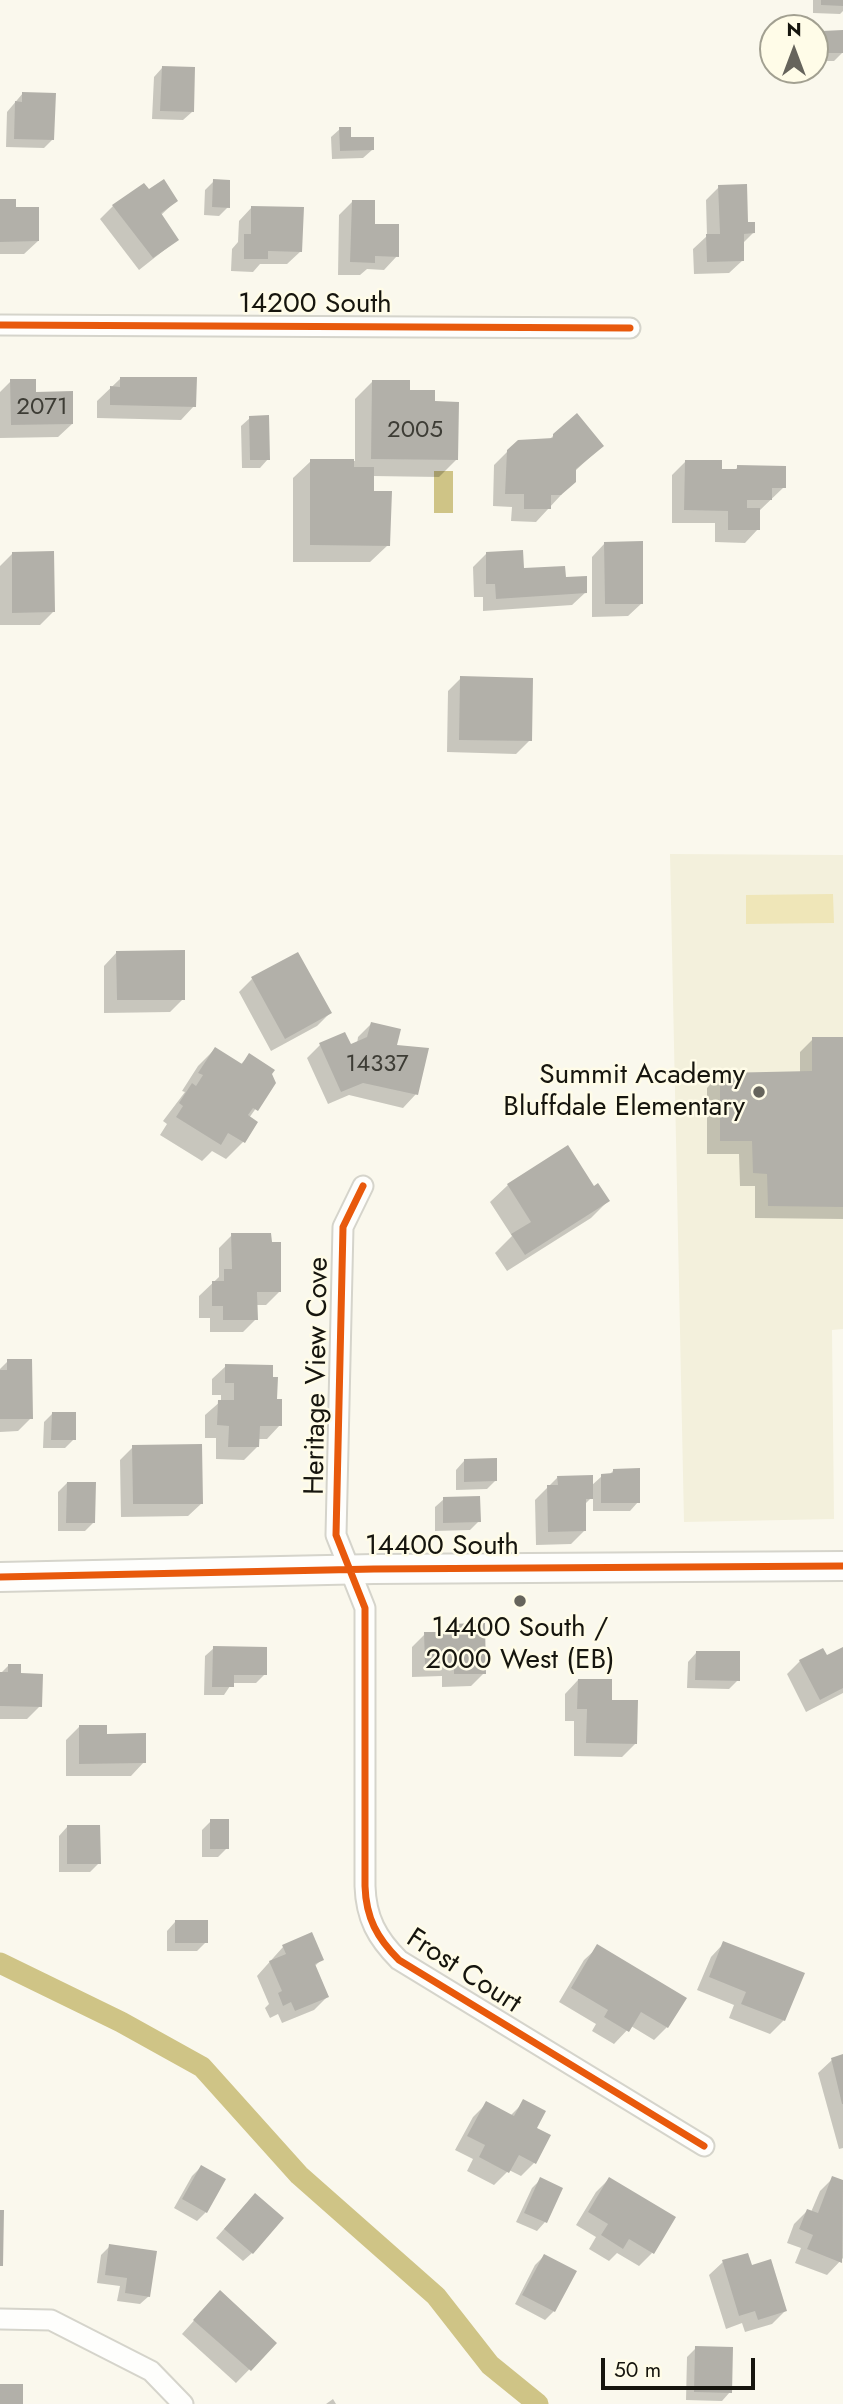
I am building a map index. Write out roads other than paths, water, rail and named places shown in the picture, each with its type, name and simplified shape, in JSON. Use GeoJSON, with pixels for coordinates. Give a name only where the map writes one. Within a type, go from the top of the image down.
{"type":"FeatureCollection","features":[{"type":"Feature","properties":{"kind":"main road","name":"14400 South"},"geometry":{"type":"LineString","coordinates":[[0,1577],[350,1569],[843,1566]]}},
{"type":"Feature","properties":{"kind":"street","name":"14200 South"},"geometry":{"type":"LineString","coordinates":[[0,325],[630,328]]}},
{"type":"Feature","properties":{"kind":"street","name":"Heritage View Cove"},"geometry":{"type":"LineString","coordinates":[[350,1569],[336,1535],[343,1227],[363,1186]]}},
{"type":"Feature","properties":{"kind":"street","name":"Frost Court"},"geometry":{"type":"LineString","coordinates":[[350,1569],[365,1608],[365,1886],[366,1907],[378,1936],[399,1960],[704,2146]]}},
{"type":"Feature","properties":{"kind":"street"},"geometry":{"type":"LineString","coordinates":[[0,2319],[51,2320],[151,2371],[183,2404]]}},
{"type":"Feature","properties":{"kind":"waterway"},"geometry":{"type":"LineString","coordinates":[[0,1963],[121,2022],[202,2067],[299,2175],[436,2296],[490,2365],[538,2404]]}},
{"type":"Feature","properties":{"kind":"place","name":"Summit Academy Bluffdale Elementary"},"geometry":{"type":"Point","coordinates":[759,1092]}},
{"type":"Feature","properties":{"kind":"place","name":"14400 South / 2000 West (EB)"},"geometry":{"type":"Point","coordinates":[520,1601]}}]}
